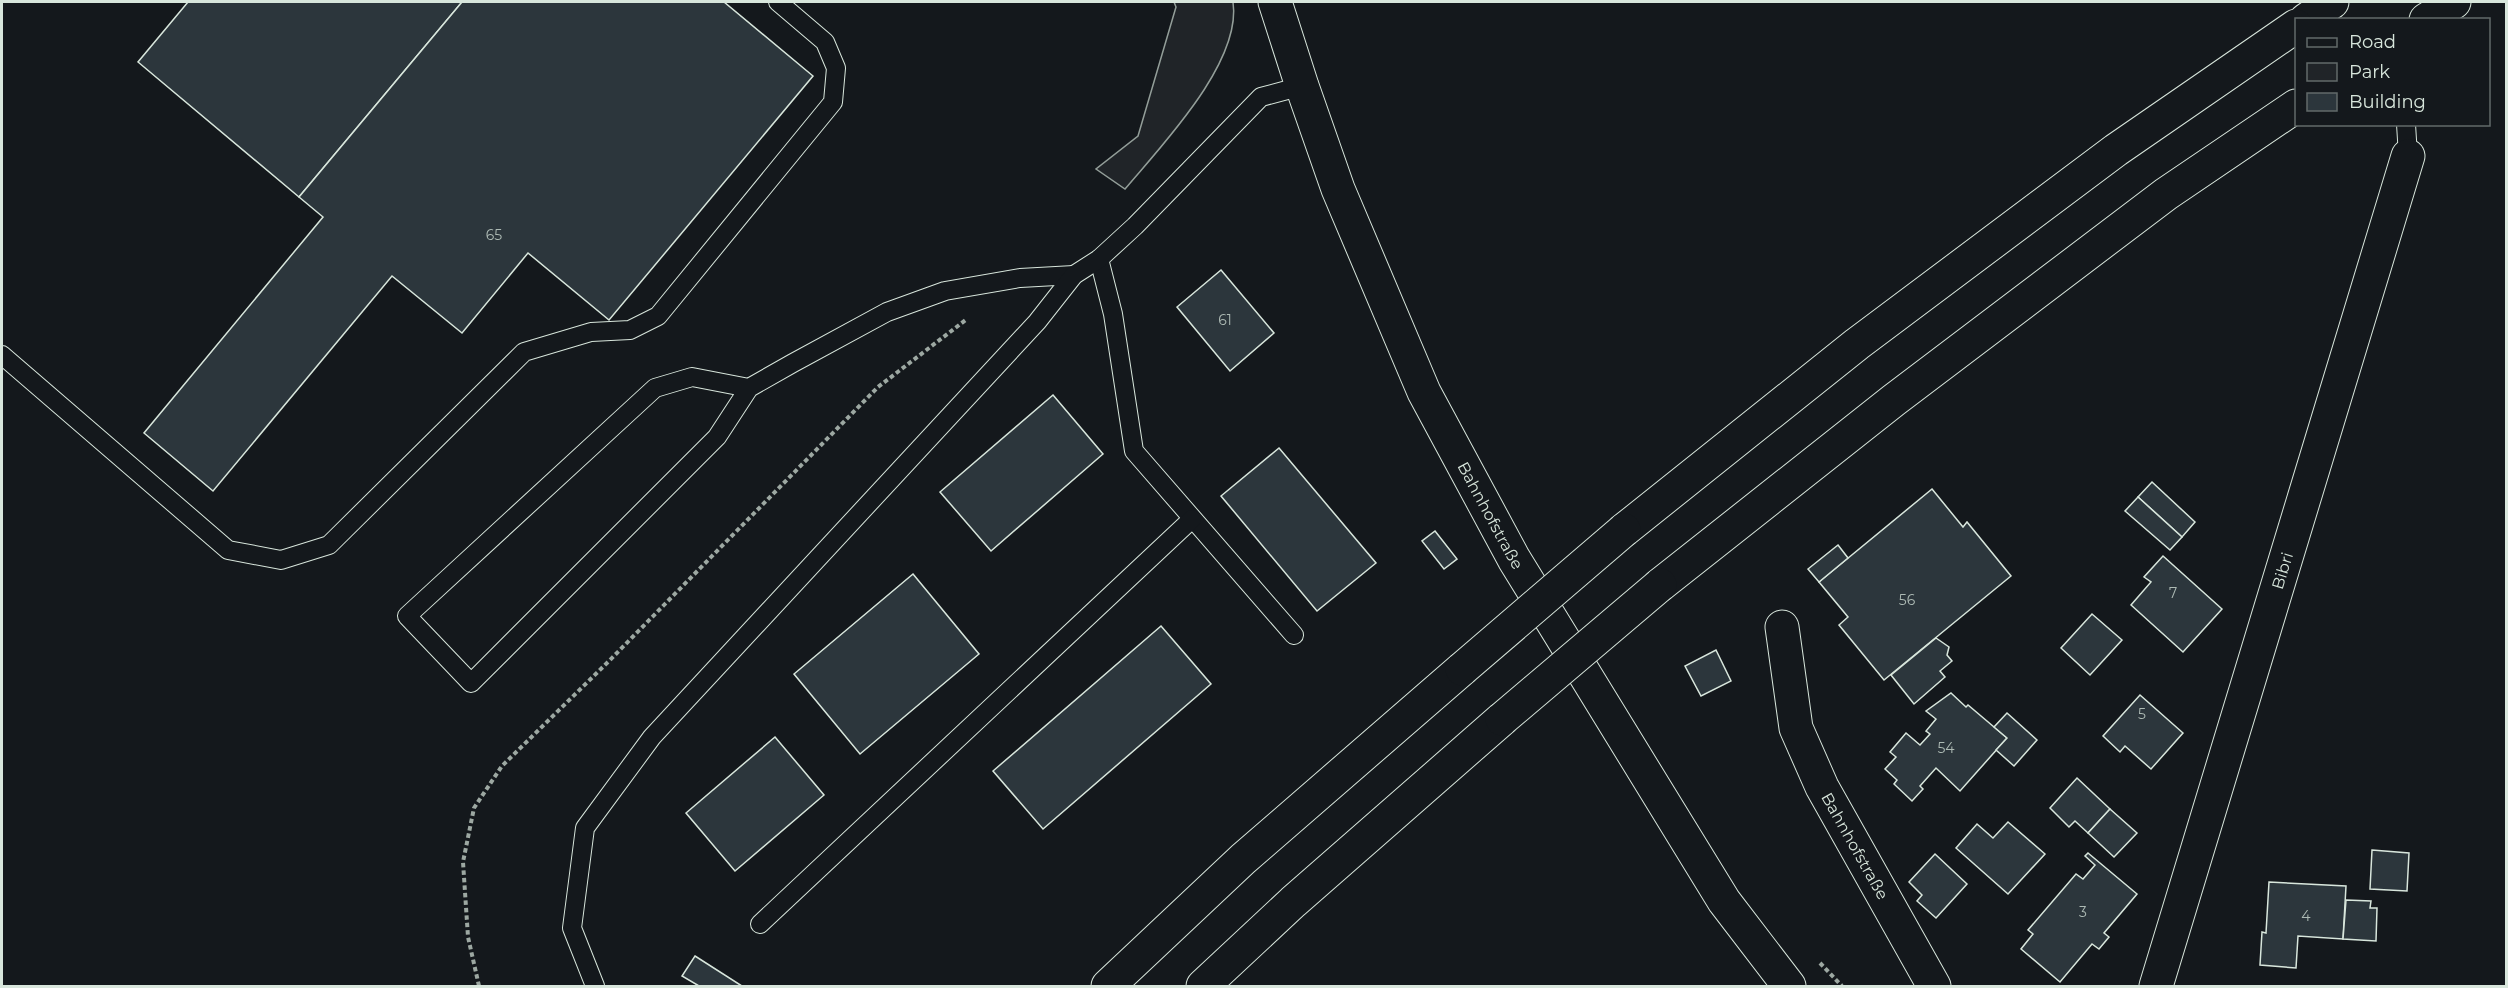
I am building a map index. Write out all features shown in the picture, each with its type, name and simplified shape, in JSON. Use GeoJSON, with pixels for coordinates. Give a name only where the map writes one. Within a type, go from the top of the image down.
{"type":"FeatureCollection","features":[{"type":"Feature","properties":{"kind":"main road","name":"Bahnhofstraße"},"geometry":{"type":"LineString","coordinates":[[1275,2],[1338,189],[1424,392],[1514,559],[1724,901],[1788,987]]}},
{"type":"Feature","properties":{"kind":"main road"},"geometry":{"type":"LineString","coordinates":[[2309,18],[2332,2]]}},
{"type":"Feature","properties":{"kind":"main road"},"geometry":{"type":"LineString","coordinates":[[2429,18],[2454,2]]}},
{"type":"Feature","properties":{"kind":"main road"},"geometry":{"type":"LineString","coordinates":[[1108,987],[1243,859],[1624,530],[1857,344],[2116,150],[2295,27]]}},
{"type":"Feature","properties":{"kind":"main road"},"geometry":{"type":"LineString","coordinates":[[1203,987],[1293,902],[1502,719],[1660,585],[1894,400],[2157,201],[2295,107]]}},
{"type":"Feature","properties":{"kind":"main road","name":"Bibri"},"geometry":{"type":"LineString","coordinates":[[2156,987],[2407,140]]}},
{"type":"Feature","properties":{"kind":"main road","name":"Bahnhofstraße"},"geometry":{"type":"LineString","coordinates":[[1782,627],[1796,728],[1822,787],[1934,987]]}},
{"type":"Feature","properties":{"kind":"lane"},"geometry":{"type":"LineString","coordinates":[[2,354],[228,550],[281,560],[329,545],[524,352],[591,332],[630,330],[658,316],[833,102],[836,68],[825,42],[778,2]]}},
{"type":"Feature","properties":{"kind":"lane"},"geometry":{"type":"LineString","coordinates":[[595,987],[572,928],[585,828],[652,737],[1037,322],[1074,275],[1099,259],[1135,226],[1261,98],[1302,86]]}},
{"type":"Feature","properties":{"kind":"lane"},"geometry":{"type":"LineString","coordinates":[[1099,259],[1113,314],[1134,451],[1294,635]]}},
{"type":"Feature","properties":{"kind":"lane"},"geometry":{"type":"LineString","coordinates":[[749,388],[692,377],[655,388],[407,616],[471,683],[717,437],[749,388],[887,312],[945,291],[1020,278],[1074,275]]}},
{"type":"Feature","properties":{"kind":"lane"},"geometry":{"type":"LineString","coordinates":[[760,924],[1192,519]]}},
{"type":"Feature","properties":{"kind":"path"},"geometry":{"type":"LineString","coordinates":[[479,987],[468,937],[463,862],[474,808],[502,766],[610,660],[878,387],[972,314]]}},
{"type":"Feature","properties":{"kind":"path"},"geometry":{"type":"LineString","coordinates":[[1818,962],[1842,987]]}},
{"type":"Feature","properties":{"kind":"green space"},"geometry":{"type":"Polygon","coordinates":[[[1174,2],[1233,2],[1232,25],[1225,50],[1213,76],[1178,126],[1125,189],[1096,169],[1138,136],[1176,7],[1174,2]]]}},
{"type":"Feature","properties":{"kind":"building"},"geometry":{"type":"Polygon","coordinates":[[[188,2],[462,2],[299,197],[138,62],[188,2]]]}},
{"type":"Feature","properties":{"kind":"building"},"geometry":{"type":"Polygon","coordinates":[[[462,2],[724,2],[813,76],[609,320],[528,253],[462,333],[392,276],[213,491],[144,433],[323,217],[299,197],[462,2]]]}},
{"type":"Feature","properties":{"kind":"building"},"geometry":{"type":"Polygon","coordinates":[[[1221,270],[1274,333],[1230,371],[1177,307],[1221,270]]]}},
{"type":"Feature","properties":{"kind":"building"},"geometry":{"type":"Polygon","coordinates":[[[1053,395],[1103,454],[991,551],[940,492],[1053,395]]]}},
{"type":"Feature","properties":{"kind":"building"},"geometry":{"type":"Polygon","coordinates":[[[1279,448],[1376,563],[1317,611],[1221,496],[1279,448]]]}},
{"type":"Feature","properties":{"kind":"building"},"geometry":{"type":"Polygon","coordinates":[[[2152,482],[2195,522],[2182,537],[2138,497],[2152,482]]]}},
{"type":"Feature","properties":{"kind":"building"},"geometry":{"type":"Polygon","coordinates":[[[1932,489],[1963,527],[1967,522],[2011,576],[1884,680],[1839,625],[1848,617],[1819,582],[1932,489]]]}},
{"type":"Feature","properties":{"kind":"building"},"geometry":{"type":"Polygon","coordinates":[[[2138,497],[2182,537],[2170,550],[2125,511],[2138,497]]]}},
{"type":"Feature","properties":{"kind":"building"},"geometry":{"type":"Polygon","coordinates":[[[1435,531],[1457,559],[1444,569],[1422,541],[1435,531]]]}},
{"type":"Feature","properties":{"kind":"building"},"geometry":{"type":"Polygon","coordinates":[[[1838,545],[1848,558],[1819,582],[1808,569],[1838,545]]]}},
{"type":"Feature","properties":{"kind":"building"},"geometry":{"type":"Polygon","coordinates":[[[2163,556],[2222,609],[2183,652],[2131,605],[2151,582],[2144,577],[2163,556]]]}},
{"type":"Feature","properties":{"kind":"building"},"geometry":{"type":"Polygon","coordinates":[[[913,574],[979,654],[860,754],[794,674],[913,574]]]}},
{"type":"Feature","properties":{"kind":"building"},"geometry":{"type":"Polygon","coordinates":[[[2092,614],[2122,640],[2090,675],[2061,648],[2092,614]]]}},
{"type":"Feature","properties":{"kind":"building"},"geometry":{"type":"Polygon","coordinates":[[[1161,626],[1211,684],[1043,829],[993,771],[1161,626]]]}},
{"type":"Feature","properties":{"kind":"building"},"geometry":{"type":"Polygon","coordinates":[[[1936,638],[1949,647],[1947,655],[1952,661],[1940,671],[1945,677],[1914,704],[1891,675],[1936,638]]]}},
{"type":"Feature","properties":{"kind":"building"},"geometry":{"type":"Polygon","coordinates":[[[1716,650],[1731,681],[1701,696],[1685,666],[1716,650]]]}},
{"type":"Feature","properties":{"kind":"building"},"geometry":{"type":"Polygon","coordinates":[[[1951,693],[2007,738],[1960,791],[1936,768],[1920,786],[1923,789],[1912,801],[1894,784],[1897,780],[1885,769],[1896,757],[1890,752],[1906,733],[1920,745],[1930,734],[1926,731],[1936,719],[1926,711],[1951,693]]]}},
{"type":"Feature","properties":{"kind":"building"},"geometry":{"type":"Polygon","coordinates":[[[2140,695],[2183,733],[2151,769],[2125,746],[2120,752],[2103,736],[2140,695]]]}},
{"type":"Feature","properties":{"kind":"building"},"geometry":{"type":"Polygon","coordinates":[[[2007,713],[2037,740],[2014,766],[1996,750],[2007,738],[1994,727],[2007,713]]]}},
{"type":"Feature","properties":{"kind":"building"},"geometry":{"type":"Polygon","coordinates":[[[775,737],[824,795],[735,871],[686,813],[775,737]]]}},
{"type":"Feature","properties":{"kind":"building"},"geometry":{"type":"Polygon","coordinates":[[[2077,778],[2110,809],[2088,833],[2075,821],[2069,827],[2050,808],[2077,778]]]}},
{"type":"Feature","properties":{"kind":"building"},"geometry":{"type":"Polygon","coordinates":[[[2110,809],[2137,833],[2114,857],[2088,833],[2110,809]]]}},
{"type":"Feature","properties":{"kind":"building"},"geometry":{"type":"Polygon","coordinates":[[[2008,822],[2045,854],[2008,894],[1956,848],[1977,824],[1993,838],[2008,822]]]}},
{"type":"Feature","properties":{"kind":"building"},"geometry":{"type":"Polygon","coordinates":[[[2372,850],[2409,853],[2407,891],[2370,889],[2372,850]]]}},
{"type":"Feature","properties":{"kind":"building"},"geometry":{"type":"Polygon","coordinates":[[[2088,853],[2137,894],[2104,933],[2109,937],[2099,949],[2092,944],[2060,982],[2021,949],[2033,934],[2028,930],[2076,874],[2083,879],[2095,865],[2085,856],[2088,853]]]}},
{"type":"Feature","properties":{"kind":"building"},"geometry":{"type":"Polygon","coordinates":[[[1935,854],[1967,884],[1936,918],[1917,901],[1922,895],[1909,882],[1935,854]]]}},
{"type":"Feature","properties":{"kind":"building"},"geometry":{"type":"Polygon","coordinates":[[[2269,882],[2346,886],[2343,939],[2298,936],[2296,968],[2260,965],[2262,932],[2266,933],[2269,882]]]}},
{"type":"Feature","properties":{"kind":"building"},"geometry":{"type":"Polygon","coordinates":[[[2346,900],[2371,901],[2370,908],[2377,908],[2376,941],[2343,939],[2346,900]]]}},
{"type":"Feature","properties":{"kind":"building"},"geometry":{"type":"Polygon","coordinates":[[[695,956],[742,986],[699,986],[682,976],[695,956]]]}}]}
